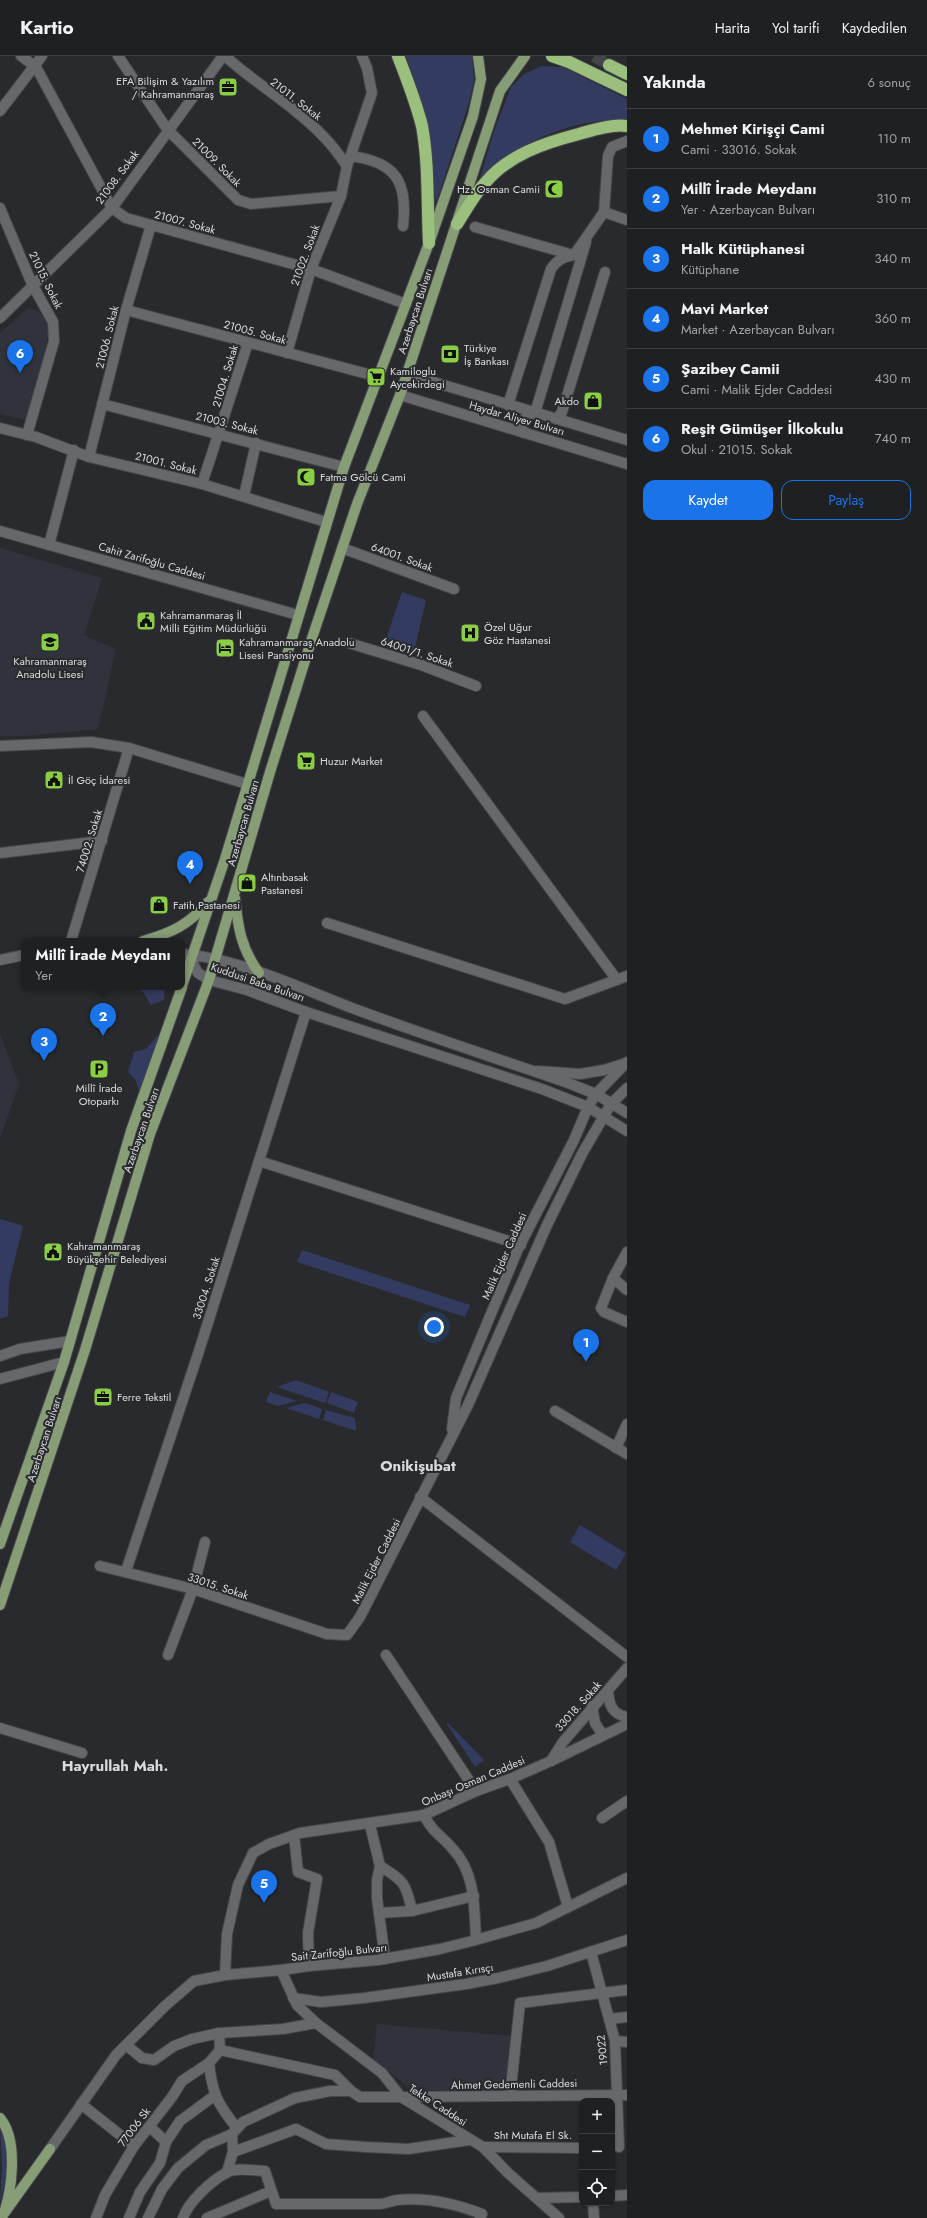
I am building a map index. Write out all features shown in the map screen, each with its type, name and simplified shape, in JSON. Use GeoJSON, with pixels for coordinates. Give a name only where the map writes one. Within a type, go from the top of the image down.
{"type":"FeatureCollection","features":[{"type":"Feature","properties":{"kind":"highway"},"geometry":{"type":"LineString","coordinates":[[398,56],[415,100],[422,127],[425,153],[429,243]]}},
{"type":"Feature","properties":{"kind":"highway"},"geometry":{"type":"LineString","coordinates":[[552,56],[627,90]]}},
{"type":"Feature","properties":{"kind":"highway"},"geometry":{"type":"LineString","coordinates":[[581,56],[584,62],[601,77]]}},
{"type":"Feature","properties":{"kind":"highway"},"geometry":{"type":"LineString","coordinates":[[609,65],[627,74]]}},
{"type":"Feature","properties":{"kind":"highway"},"geometry":{"type":"LineString","coordinates":[[457,224],[484,183],[497,170],[515,157],[565,138],[596,130],[627,126]]}},
{"type":"Feature","properties":{"kind":"main road","name":"Azerbaycan Bulvarı"},"geometry":{"type":"LineString","coordinates":[[185,967],[187,954],[212,898],[344,467],[429,243],[473,116],[481,79],[478,56]]}},
{"type":"Feature","properties":{"kind":"main road","name":"Azerbaycan Bulvarı"},"geometry":{"type":"LineString","coordinates":[[0,1605],[85,1350],[150,1134],[209,980],[270,772],[342,548],[357,504],[400,395],[500,91],[525,56]]}},
{"type":"Feature","properties":{"kind":"main road"},"geometry":{"type":"LineString","coordinates":[[235,893],[241,939],[249,958],[259,973]]}},
{"type":"Feature","properties":{"kind":"main road"},"geometry":{"type":"LineString","coordinates":[[151,938],[181,927],[195,917],[212,898]]}},
{"type":"Feature","properties":{"kind":"main road","name":"Azerbaycan Bulvarı"},"geometry":{"type":"LineString","coordinates":[[0,1544],[4,1523],[64,1362],[131,1131],[181,990]]}},
{"type":"Feature","properties":{"kind":"main road"},"geometry":{"type":"LineString","coordinates":[[0,2118],[9,2140],[13,2161],[2,2217]]}},
{"type":"Feature","properties":{"kind":"main road"},"geometry":{"type":"LineString","coordinates":[[2,2217],[50,2149]]}},
{"type":"Feature","properties":{"kind":"street"},"geometry":{"type":"LineString","coordinates":[[22,56],[36,67]]}},
{"type":"Feature","properties":{"kind":"street"},"geometry":{"type":"LineString","coordinates":[[0,111],[36,67],[42,56]]}},
{"type":"Feature","properties":{"kind":"street","name":"21009. Sokak"},"geometry":{"type":"LineString","coordinates":[[118,56],[167,130],[238,200],[251,204],[341,196]]}},
{"type":"Feature","properties":{"kind":"street","name":"21008. Sokak"},"geometry":{"type":"LineString","coordinates":[[0,317],[32,284],[112,208],[167,130],[224,56]]}},
{"type":"Feature","properties":{"kind":"street","name":"21011. Sokak"},"geometry":{"type":"LineString","coordinates":[[224,56],[250,78],[288,106],[324,137],[348,166]]}},
{"type":"Feature","properties":{"kind":"street","name":"21002. Sokak"},"geometry":{"type":"LineString","coordinates":[[287,354],[310,269],[341,196],[351,156],[372,93],[367,68],[362,56]]}},
{"type":"Feature","properties":{"kind":"street","name":"21007. Sokak"},"geometry":{"type":"LineString","coordinates":[[36,67],[112,208],[126,218],[310,269],[406,304]]}},
{"type":"Feature","properties":{"kind":"street"},"geometry":{"type":"LineString","coordinates":[[508,405],[551,269],[556,262],[564,257],[574,255],[604,212],[608,156],[612,147],[627,141]]}},
{"type":"Feature","properties":{"kind":"street"},"geometry":{"type":"LineString","coordinates":[[351,156],[378,163],[395,174],[401,184],[404,195],[405,207],[403,226]]}},
{"type":"Feature","properties":{"kind":"street","name":"21015. Sokak"},"geometry":{"type":"LineString","coordinates":[[0,208],[32,284],[53,322],[54,341],[27,435]]}},
{"type":"Feature","properties":{"kind":"street"},"geometry":{"type":"LineString","coordinates":[[604,212],[627,220]]}},
{"type":"Feature","properties":{"kind":"street","name":"21006. Sokak"},"geometry":{"type":"LineString","coordinates":[[89,457],[126,310],[151,225]]}},
{"type":"Feature","properties":{"kind":"street"},"geometry":{"type":"LineString","coordinates":[[475,227],[574,255]]}},
{"type":"Feature","properties":{"kind":"street"},"geometry":{"type":"LineString","coordinates":[[524,433],[523,426],[526,417],[535,412],[587,238]]}},
{"type":"Feature","properties":{"kind":"street"},"geometry":{"type":"LineString","coordinates":[[557,419],[562,412],[605,272]]}},
{"type":"Feature","properties":{"kind":"street","name":"21005. Sokak"},"geometry":{"type":"LineString","coordinates":[[126,310],[287,354],[379,377]]}},
{"type":"Feature","properties":{"kind":"street","name":"21004. Sokak"},"geometry":{"type":"LineString","coordinates":[[202,484],[220,433],[248,343]]}},
{"type":"Feature","properties":{"kind":"street","name":"Haydar Aliyev Bulvarı"},"geometry":{"type":"LineString","coordinates":[[406,374],[627,440]]}},
{"type":"Feature","properties":{"kind":"street","name":"Haydar Aliyev Bulvarı"},"geometry":{"type":"LineString","coordinates":[[400,395],[627,464]]}},
{"type":"Feature","properties":{"kind":"street","name":"21003. Sokak"},"geometry":{"type":"LineString","coordinates":[[102,404],[220,433],[344,467]]}},
{"type":"Feature","properties":{"kind":"street","name":"21001. Sokak"},"geometry":{"type":"LineString","coordinates":[[0,428],[74,450],[89,457],[202,484],[326,522]]}},
{"type":"Feature","properties":{"kind":"street"},"geometry":{"type":"LineString","coordinates":[[244,496],[256,443]]}},
{"type":"Feature","properties":{"kind":"street"},"geometry":{"type":"LineString","coordinates":[[49,545],[74,450]]}},
{"type":"Feature","properties":{"kind":"street","name":"Cahit Zarifoğlu Caddesi"},"geometry":{"type":"LineString","coordinates":[[0,531],[298,615]]}},
{"type":"Feature","properties":{"kind":"street","name":"64001. Sokak"},"geometry":{"type":"LineString","coordinates":[[342,548],[454,589]]}},
{"type":"Feature","properties":{"kind":"street","name":"64001/1. Sokak"},"geometry":{"type":"LineString","coordinates":[[349,643],[421,664],[476,686]]}},
{"type":"Feature","properties":{"kind":"street"},"geometry":{"type":"LineString","coordinates":[[327,923],[566,999],[622,978],[423,716]]}},
{"type":"Feature","properties":{"kind":"street"},"geometry":{"type":"LineString","coordinates":[[0,746],[91,742],[129,748],[247,784]]}},
{"type":"Feature","properties":{"kind":"street","name":"74002. Sokak"},"geometry":{"type":"LineString","coordinates":[[72,938],[129,748]]}},
{"type":"Feature","properties":{"kind":"street"},"geometry":{"type":"LineString","coordinates":[[0,853],[102,841]]}},
{"type":"Feature","properties":{"kind":"street","name":"Kuddusi Baba Bulvarı"},"geometry":{"type":"LineString","coordinates":[[187,954],[215,960],[259,973],[374,1016],[530,1070],[596,1094],[627,1113]]}},
{"type":"Feature","properties":{"kind":"street","name":"Kuddusi Baba Bulvarı"},"geometry":{"type":"LineString","coordinates":[[187,954],[198,973],[209,980],[247,990],[306,1012],[542,1089],[588,1107],[627,1131]]}},
{"type":"Feature","properties":{"kind":"street"},"geometry":{"type":"LineString","coordinates":[[0,960],[21,956]]}},
{"type":"Feature","properties":{"kind":"street","name":"33004. Sokak"},"geometry":{"type":"LineString","coordinates":[[126,1571],[306,1012]]}},
{"type":"Feature","properties":{"kind":"street"},"geometry":{"type":"LineString","coordinates":[[530,1070],[580,1074],[604,1070],[626,1063]]}},
{"type":"Feature","properties":{"kind":"street","name":"Malik Ejder Caddesi"},"geometry":{"type":"LineString","coordinates":[[452,1434],[456,1398],[521,1245],[574,1140],[588,1107],[596,1094],[626,1063]]}},
{"type":"Feature","properties":{"kind":"street","name":"Malik Ejder Caddesi"},"geometry":{"type":"LineString","coordinates":[[326,1634],[347,1635],[360,1617],[468,1405],[547,1225],[583,1152],[611,1104],[627,1088]]}},
{"type":"Feature","properties":{"kind":"street"},"geometry":{"type":"LineString","coordinates":[[259,1161],[521,1245]]}},
{"type":"Feature","properties":{"kind":"street"},"geometry":{"type":"LineString","coordinates":[[627,1252],[601,1308],[604,1312],[627,1322]]}},
{"type":"Feature","properties":{"kind":"street"},"geometry":{"type":"LineString","coordinates":[[614,1278],[627,1290]]}},
{"type":"Feature","properties":{"kind":"street"},"geometry":{"type":"LineString","coordinates":[[0,1356],[20,1349],[70,1341]]}},
{"type":"Feature","properties":{"kind":"street"},"geometry":{"type":"LineString","coordinates":[[0,1379],[64,1362]]}},
{"type":"Feature","properties":{"kind":"street"},"geometry":{"type":"LineString","coordinates":[[555,1411],[627,1454]]}},
{"type":"Feature","properties":{"kind":"street"},"geometry":{"type":"LineString","coordinates":[[616,1448],[627,1424]]}},
{"type":"Feature","properties":{"kind":"street"},"geometry":{"type":"LineString","coordinates":[[420,1497],[627,1657]]}},
{"type":"Feature","properties":{"kind":"street"},"geometry":{"type":"LineString","coordinates":[[168,1655],[193,1589],[205,1542]]}},
{"type":"Feature","properties":{"kind":"street","name":"33015. Sokak"},"geometry":{"type":"LineString","coordinates":[[100,1566],[126,1571],[193,1589],[326,1634]]}},
{"type":"Feature","properties":{"kind":"street"},"geometry":{"type":"LineString","coordinates":[[386,1655],[476,1791]]}},
{"type":"Feature","properties":{"kind":"street","name":"33018. Sokak"},"geometry":{"type":"LineString","coordinates":[[551,1762],[563,1742],[592,1706],[608,1691],[627,1668]]}},
{"type":"Feature","properties":{"kind":"street"},"geometry":{"type":"LineString","coordinates":[[608,1691],[609,1704],[614,1712],[627,1717]]}},
{"type":"Feature","properties":{"kind":"street"},"geometry":{"type":"LineString","coordinates":[[592,1706],[595,1722],[604,1735]]}},
{"type":"Feature","properties":{"kind":"street","name":"Onbaşı Osman Caddesi"},"geometry":{"type":"LineString","coordinates":[[225,1975],[227,1934],[238,1885],[252,1853],[294,1835],[424,1815],[476,1791],[551,1762],[627,1724]]}},
{"type":"Feature","properties":{"kind":"street"},"geometry":{"type":"LineString","coordinates":[[0,1728],[82,1753]]}},
{"type":"Feature","properties":{"kind":"street"},"geometry":{"type":"LineString","coordinates":[[510,1779],[549,1842],[568,1907]]}},
{"type":"Feature","properties":{"kind":"street"},"geometry":{"type":"LineString","coordinates":[[602,1818],[627,1801]]}},
{"type":"Feature","properties":{"kind":"street"},"geometry":{"type":"LineString","coordinates":[[424,1815],[434,1832],[453,1848],[467,1871],[474,1896],[476,1938]]}},
{"type":"Feature","properties":{"kind":"street"},"geometry":{"type":"LineString","coordinates":[[370,1824],[380,1866],[377,1880],[379,1913],[385,1959]]}},
{"type":"Feature","properties":{"kind":"street"},"geometry":{"type":"LineString","coordinates":[[294,1835],[298,1872],[317,1879],[308,1933],[309,1966]]}},
{"type":"Feature","properties":{"kind":"street"},"geometry":{"type":"LineString","coordinates":[[380,1866],[401,1879],[408,1893],[412,1911]]}},
{"type":"Feature","properties":{"kind":"street","name":"Sait Zarifoğlu Bulvarı"},"geometry":{"type":"LineString","coordinates":[[50,2149],[116,2054],[194,1980],[225,1975],[385,1959],[440,1949],[476,1938],[536,1923],[627,1878]]}},
{"type":"Feature","properties":{"kind":"street"},"geometry":{"type":"LineString","coordinates":[[379,1913],[412,1911],[474,1896]]}},
{"type":"Feature","properties":{"kind":"street","name":"Mustafa Kırısçı"},"geometry":{"type":"LineString","coordinates":[[293,1998],[321,2002],[364,1998],[466,1984],[519,1973],[627,1940]]}},
{"type":"Feature","properties":{"kind":"street","name":"19022"},"geometry":{"type":"LineString","coordinates":[[591,1952],[615,2041],[622,2095],[619,2147]]}},
{"type":"Feature","properties":{"kind":"street","name":"Tekke Caddesi"},"geometry":{"type":"LineString","coordinates":[[281,1970],[297,2005],[316,2023],[382,2073],[401,2097],[469,2140],[483,2147],[559,2218]]}},
{"type":"Feature","properties":{"kind":"street"},"geometry":{"type":"LineString","coordinates":[[510,2096],[520,2003],[627,1990]]}},
{"type":"Feature","properties":{"kind":"street"},"geometry":{"type":"LineString","coordinates":[[609,2018],[627,2017]]}},
{"type":"Feature","properties":{"kind":"street"},"geometry":{"type":"LineString","coordinates":[[126,2045],[142,2058],[154,2060],[174,2046],[192,2039],[219,2033],[283,2029],[316,2023]]}},
{"type":"Feature","properties":{"kind":"street"},"geometry":{"type":"LineString","coordinates":[[219,2033],[220,2050],[334,2075],[351,2091]]}},
{"type":"Feature","properties":{"kind":"street"},"geometry":{"type":"LineString","coordinates":[[615,2041],[627,2042]]}},
{"type":"Feature","properties":{"kind":"street","name":"77006 Sk"},"geometry":{"type":"LineString","coordinates":[[96,2218],[105,2196],[134,2146],[150,2127],[182,2081],[209,2063],[220,2050]]}},
{"type":"Feature","properties":{"kind":"street"},"geometry":{"type":"LineString","coordinates":[[183,2218],[186,2210],[200,2194],[227,2172],[233,2152],[234,2131],[214,2096],[209,2063]]}},
{"type":"Feature","properties":{"kind":"street"},"geometry":{"type":"LineString","coordinates":[[148,2218],[162,2189],[178,2168],[206,2145],[234,2131],[242,2122],[295,2098],[330,2092],[351,2091]]}},
{"type":"Feature","properties":{"kind":"street","name":"Ahmet Gedemenli Caddesi"},"geometry":{"type":"LineString","coordinates":[[351,2091],[360,2098],[622,2095]]}},
{"type":"Feature","properties":{"kind":"street"},"geometry":{"type":"LineString","coordinates":[[128,2218],[140,2192],[160,2163],[166,2142],[180,2121],[214,2096]]}},
{"type":"Feature","properties":{"kind":"street"},"geometry":{"type":"LineString","coordinates":[[81,2104],[134,2146]]}},
{"type":"Feature","properties":{"kind":"street"},"geometry":{"type":"LineString","coordinates":[[150,2127],[166,2142]]}},
{"type":"Feature","properties":{"kind":"street"},"geometry":{"type":"LineString","coordinates":[[233,2152],[296,2129],[326,2144],[380,2148],[408,2149],[469,2140]]}},
{"type":"Feature","properties":{"kind":"street","name":"Sht Mutafa El Sk."},"geometry":{"type":"LineString","coordinates":[[483,2147],[579,2148]]}},
{"type":"Feature","properties":{"kind":"street"},"geometry":{"type":"LineString","coordinates":[[227,2172],[265,2171],[276,2204],[389,2204],[396,2200],[421,2200],[456,2204],[481,2216]]}},
{"type":"Feature","properties":{"kind":"street"},"geometry":{"type":"LineString","coordinates":[[207,2218],[271,2191]]}},
{"type":"Feature","properties":{"kind":"street"},"geometry":{"type":"LineString","coordinates":[[615,2196],[627,2195]]}},
{"type":"Feature","properties":{"kind":"street"},"geometry":{"type":"LineString","coordinates":[[537,2198],[579,2197]]}},
{"type":"Feature","properties":{"kind":"street"},"geometry":{"type":"LineString","coordinates":[[593,2206],[594,2218]]}},
{"type":"Feature","properties":{"kind":"shaded area"},"geometry":{"type":"Polygon","coordinates":[[[406,56],[472,56],[474,81],[468,106],[436,203],[426,128],[418,92],[406,56]]]}},
{"type":"Feature","properties":{"kind":"shaded area"},"geometry":{"type":"Polygon","coordinates":[[[542,66],[563,67],[627,99],[627,119],[586,123],[546,135],[527,144],[510,155],[493,168],[479,182],[493,134],[511,87],[524,74],[542,66]]]}},
{"type":"Feature","properties":{"kind":"shaded area"},"geometry":{"type":"Polygon","coordinates":[[[28,308],[48,315],[50,326],[31,421],[0,414],[0,333],[28,308]]]}},
{"type":"Feature","properties":{"kind":"shaded area","name":"Kahramanmaraş Anadolu Lisesi"},"geometry":{"type":"Polygon","coordinates":[[[0,548],[102,578],[84,635],[116,649],[98,729],[26,736],[0,736],[0,548]]]}},
{"type":"Feature","properties":{"kind":"shaded area"},"geometry":{"type":"Polygon","coordinates":[[[402,592],[426,600],[414,652],[385,642],[402,592]]]}},
{"type":"Feature","properties":{"kind":"shaded area"},"geometry":{"type":"Polygon","coordinates":[[[139,990],[165,990],[164,1000],[151,1005],[143,992],[139,990]]]}},
{"type":"Feature","properties":{"kind":"shaded area"},"geometry":{"type":"Polygon","coordinates":[[[0,1034],[19,1084],[0,1139],[0,1034]]]}},
{"type":"Feature","properties":{"kind":"shaded area"},"geometry":{"type":"Polygon","coordinates":[[[159,1034],[140,1097],[136,1080],[128,1072],[134,1052],[146,1049],[159,1034]]]}},
{"type":"Feature","properties":{"kind":"shaded area"},"geometry":{"type":"Polygon","coordinates":[[[0,1219],[23,1226],[9,1283],[8,1316],[0,1319],[0,1219]]]}},
{"type":"Feature","properties":{"kind":"shaded area"},"geometry":{"type":"Polygon","coordinates":[[[302,1250],[470,1305],[465,1317],[297,1262],[302,1250]]]}},
{"type":"Feature","properties":{"kind":"shaded area"},"geometry":{"type":"Polygon","coordinates":[[[296,1380],[329,1392],[325,1403],[277,1387],[296,1380]]]}},
{"type":"Feature","properties":{"kind":"shaded area"},"geometry":{"type":"Polygon","coordinates":[[[270,1392],[297,1401],[278,1406],[266,1402],[270,1392]]]}},
{"type":"Feature","properties":{"kind":"shaded area"},"geometry":{"type":"Polygon","coordinates":[[[331,1392],[358,1402],[354,1413],[327,1403],[331,1392]]]}},
{"type":"Feature","properties":{"kind":"shaded area"},"geometry":{"type":"Polygon","coordinates":[[[305,1403],[322,1409],[319,1419],[286,1408],[305,1403]]]}},
{"type":"Feature","properties":{"kind":"shaded area"},"geometry":{"type":"Polygon","coordinates":[[[326,1410],[355,1418],[356,1431],[323,1420],[326,1410]]]}},
{"type":"Feature","properties":{"kind":"shaded area"},"geometry":{"type":"Polygon","coordinates":[[[580,1525],[626,1553],[616,1570],[570,1542],[580,1525]]]}},
{"type":"Feature","properties":{"kind":"shaded area"},"geometry":{"type":"Polygon","coordinates":[[[448,1723],[484,1760],[475,1767],[447,1724],[448,1723]]]}},
{"type":"Feature","properties":{"kind":"shaded area"},"geometry":{"type":"Polygon","coordinates":[[[377,2024],[513,2036],[506,2091],[412,2090],[373,2059],[377,2024]]]}},
{"type":"Feature","properties":{"kind":"shaded area"},"geometry":{"type":"Polygon","coordinates":[[[0,2124],[7,2154],[7,2163],[5,2182],[0,2203],[2,2168],[0,2124]]]}},
{"type":"Feature","properties":{"kind":"tunnel"},"geometry":{"type":"LineString","coordinates":[[594,56],[609,65]]}},
{"type":"Feature","properties":{"kind":"place","name":"EFA Bilişim & Yazılım / Kahramanmaraş"},"geometry":{"type":"Point","coordinates":[228,87]}},
{"type":"Feature","properties":{"kind":"place","name":"Hz. Osman Camii"},"geometry":{"type":"Point","coordinates":[554,189]}},
{"type":"Feature","properties":{"kind":"place","name":"Türkiye İş Bankası"},"geometry":{"type":"Point","coordinates":[450,354]}},
{"type":"Feature","properties":{"kind":"place","name":"Reşit Gümüşer İlkokulu"},"geometry":{"type":"Point","coordinates":[20,373]}},
{"type":"Feature","properties":{"kind":"place","name":"Kamiloglu Aycekirdegi"},"geometry":{"type":"Point","coordinates":[376,377]}},
{"type":"Feature","properties":{"kind":"place","name":"Akdo"},"geometry":{"type":"Point","coordinates":[593,401]}},
{"type":"Feature","properties":{"kind":"place","name":"Fatma Gölcü Cami"},"geometry":{"type":"Point","coordinates":[306,477]}},
{"type":"Feature","properties":{"kind":"place","name":"Kahramanmaraş İl Milli Eğitim Müdürlüğü"},"geometry":{"type":"Point","coordinates":[146,621]}},
{"type":"Feature","properties":{"kind":"place","name":"Özel Uğur Göz Hastanesi"},"geometry":{"type":"Point","coordinates":[470,633]}},
{"type":"Feature","properties":{"kind":"place","name":"Kahramanmaraş Anadolu Lisesi"},"geometry":{"type":"Point","coordinates":[50,642]}},
{"type":"Feature","properties":{"kind":"place","name":"Kahramanmaraş Anadolu Lisesi Pansiyonu"},"geometry":{"type":"Point","coordinates":[225,648]}},
{"type":"Feature","properties":{"kind":"place","name":"Huzur Market"},"geometry":{"type":"Point","coordinates":[306,761]}},
{"type":"Feature","properties":{"kind":"place","name":"İl Göç İdaresi"},"geometry":{"type":"Point","coordinates":[54,780]}},
{"type":"Feature","properties":{"kind":"place","name":"Altınbasak Pastanesi"},"geometry":{"type":"Point","coordinates":[247,883]}},
{"type":"Feature","properties":{"kind":"place","name":"Mavi Market"},"geometry":{"type":"Point","coordinates":[190,884]}},
{"type":"Feature","properties":{"kind":"place","name":"Fatih Pastanesi"},"geometry":{"type":"Point","coordinates":[159,905]}},
{"type":"Feature","properties":{"kind":"place","name":"Millî İrade Meydanı"},"geometry":{"type":"Point","coordinates":[103,1036]}},
{"type":"Feature","properties":{"kind":"place","name":"Halk Kütüphanesi"},"geometry":{"type":"Point","coordinates":[44,1061]}},
{"type":"Feature","properties":{"kind":"place","name":"Millî İrade Otoparkı"},"geometry":{"type":"Point","coordinates":[99,1069]}},
{"type":"Feature","properties":{"kind":"place","name":"Kahramanmaraş Büyükşehir Belediyesi"},"geometry":{"type":"Point","coordinates":[53,1252]}},
{"type":"Feature","properties":{"kind":"place","name":"Mehmet Kirişçi Cami"},"geometry":{"type":"Point","coordinates":[586,1362]}},
{"type":"Feature","properties":{"kind":"place","name":"Ferre Tekstil"},"geometry":{"type":"Point","coordinates":[103,1397]}},
{"type":"Feature","properties":{"kind":"place","name":"Şazibey Camii"},"geometry":{"type":"Point","coordinates":[264,1903]}},
{"type":"Feature","properties":{"kind":"district","name":"Onikişubat"},"geometry":{"type":"Point","coordinates":[418,1466]}},
{"type":"Feature","properties":{"kind":"district","name":"Hayrullah Mah."},"geometry":{"type":"Point","coordinates":[115,1766]}}]}
